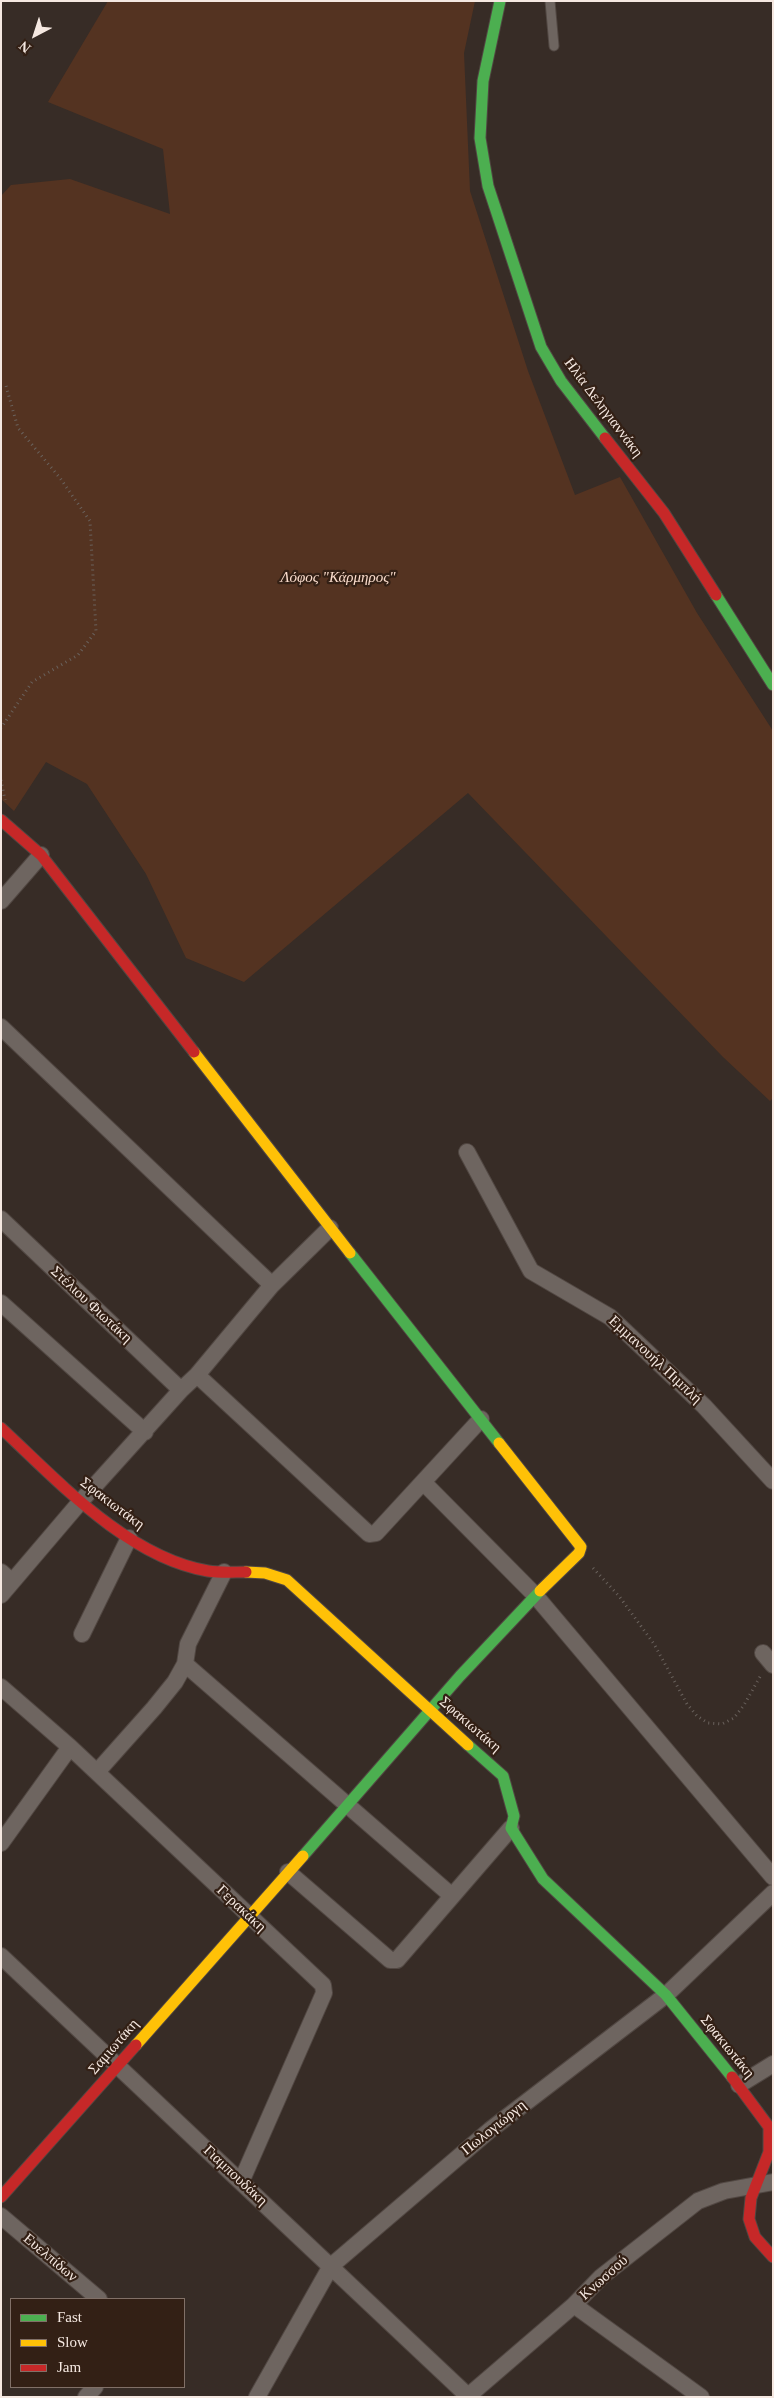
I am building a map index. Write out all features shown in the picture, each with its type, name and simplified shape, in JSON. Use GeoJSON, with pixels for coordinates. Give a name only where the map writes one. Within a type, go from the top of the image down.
{"type":"FeatureCollection","features":[{"type":"Feature","properties":{"kind":"street","name":"Ηλία Δεληγιαννάκη"},"geometry":{"type":"LineString","coordinates":[[500,1],[483,81],[480,138],[488,186],[541,347],[561,381],[664,512],[773,685]]}},
{"type":"Feature","properties":{"kind":"street"},"geometry":{"type":"LineString","coordinates":[[1,820],[41,855],[330,1228],[579,1544],[581,1549],[579,1552]]}},
{"type":"Feature","properties":{"kind":"street"},"geometry":{"type":"LineString","coordinates":[[1,901],[41,855]]}},
{"type":"Feature","properties":{"kind":"street"},"geometry":{"type":"LineString","coordinates":[[1,1027],[272,1285]]}},
{"type":"Feature","properties":{"kind":"street","name":"Εµµανουήλ Πιµπλή"},"geometry":{"type":"LineString","coordinates":[[467,1152],[530,1271],[610,1317],[704,1406],[773,1481]]}},
{"type":"Feature","properties":{"kind":"street","name":"Στέλιου Φιωτάκη"},"geometry":{"type":"LineString","coordinates":[[1,1219],[181,1390]]}},
{"type":"Feature","properties":{"kind":"street"},"geometry":{"type":"LineString","coordinates":[[1,1595],[7,1577],[81,1501],[181,1390],[198,1375],[272,1285],[330,1228]]}},
{"type":"Feature","properties":{"kind":"street"},"geometry":{"type":"LineString","coordinates":[[1,1304],[145,1432]]}},
{"type":"Feature","properties":{"kind":"street"},"geometry":{"type":"LineString","coordinates":[[198,1375],[369,1534],[376,1533],[481,1419]]}},
{"type":"Feature","properties":{"kind":"street","name":"Σφακιωτάκη"},"geometry":{"type":"LineString","coordinates":[[1,1428],[81,1501],[128,1538],[178,1562],[200,1570],[274,1573],[287,1580],[503,1776],[514,1816],[512,1828],[543,1879],[666,1995],[739,2085],[769,2127],[768,2152],[750,2198],[749,2219],[756,2237],[773,2256]]}},
{"type":"Feature","properties":{"kind":"street"},"geometry":{"type":"LineString","coordinates":[[424,1483],[534,1594],[773,1877]]}},
{"type":"Feature","properties":{"kind":"street"},"geometry":{"type":"LineString","coordinates":[[82,1634],[128,1538]]}},
{"type":"Feature","properties":{"kind":"street","name":"Σαμιωτάκη"},"geometry":{"type":"LineString","coordinates":[[1,2197],[429,1710],[534,1594],[579,1552]]}},
{"type":"Feature","properties":{"kind":"street"},"geometry":{"type":"LineString","coordinates":[[97,1772],[154,1708],[185,1664],[188,1644],[224,1572]]}},
{"type":"Feature","properties":{"kind":"street"},"geometry":{"type":"LineString","coordinates":[[185,1664],[452,1896]]}},
{"type":"Feature","properties":{"kind":"street","name":"Γερακάκη"},"geometry":{"type":"LineString","coordinates":[[1,1687],[70,1746],[323,1985],[324,1993],[241,2182]]}},
{"type":"Feature","properties":{"kind":"street"},"geometry":{"type":"LineString","coordinates":[[1,1843],[70,1746]]}},
{"type":"Feature","properties":{"kind":"street"},"geometry":{"type":"LineString","coordinates":[[288,1872],[390,1960],[397,1960],[512,1828]]}},
{"type":"Feature","properties":{"kind":"street","name":"Πωλογιώργη"},"geometry":{"type":"LineString","coordinates":[[257,2397],[331,2266],[490,2130],[666,1995],[773,1893]]}},
{"type":"Feature","properties":{"kind":"street","name":"Γιαμπουδάκη"},"geometry":{"type":"LineString","coordinates":[[1,1956],[468,2396]]}},
{"type":"Feature","properties":{"kind":"street"},"geometry":{"type":"LineString","coordinates":[[739,2085],[773,2064]]}},
{"type":"Feature","properties":{"kind":"street","name":"Κνωσσού"},"geometry":{"type":"LineString","coordinates":[[468,2396],[574,2305],[601,2277],[698,2201],[724,2191],[773,2182]]}},
{"type":"Feature","properties":{"kind":"street","name":"Ευελπίδων"},"geometry":{"type":"LineString","coordinates":[[1,2216],[97,2298]]}},
{"type":"Feature","properties":{"kind":"street"},"geometry":{"type":"LineString","coordinates":[[574,2305],[701,2397]]}},
{"type":"Feature","properties":{"kind":"lane"},"geometry":{"type":"LineString","coordinates":[[550,1],[554,46]]}},
{"type":"Feature","properties":{"kind":"path"},"geometry":{"type":"LineString","coordinates":[[1,386],[6,386],[18,428],[60,478],[90,521],[96,631],[78,655],[32,682],[1,728]]}},
{"type":"Feature","properties":{"kind":"path"},"geometry":{"type":"LineString","coordinates":[[579,1552],[619,1596],[654,1644],[687,1704],[696,1716],[708,1723],[722,1724],[734,1718],[744,1705],[768,1660]]}},
{"type":"Feature","properties":{"kind":"green space","name":"Λόφος \"Κάρμηρος\""},"geometry":{"type":"Polygon","coordinates":[[[108,1],[475,1],[464,53],[470,191],[528,371],[575,495],[620,477],[697,613],[773,731],[773,1098],[770,1101],[723,1057],[468,793],[244,982],[186,958],[146,874],[87,784],[46,762],[14,811],[1,799],[1,196],[11,185],[70,179],[170,214],[163,149],[48,102],[108,1]]]}},
{"type":"Feature","properties":{"kind":"traffic: fast"},"geometry":{"type":"LineString","coordinates":[[500,1],[483,81],[480,138],[488,186],[541,347],[561,381],[605,438]]}},
{"type":"Feature","properties":{"kind":"traffic: fast"},"geometry":{"type":"LineString","coordinates":[[716,595],[773,685]]}},
{"type":"Feature","properties":{"kind":"traffic: fast"},"geometry":{"type":"LineString","coordinates":[[350,1253],[499,1443]]}},
{"type":"Feature","properties":{"kind":"traffic: fast"},"geometry":{"type":"LineString","coordinates":[[303,1856],[460,1676],[540,1591]]}},
{"type":"Feature","properties":{"kind":"traffic: fast"},"geometry":{"type":"LineString","coordinates":[[468,1745],[503,1776],[514,1816],[511,1828],[543,1879],[666,1995],[732,2077]]}},
{"type":"Feature","properties":{"kind":"traffic: slow"},"geometry":{"type":"LineString","coordinates":[[194,1052],[350,1253]]}},
{"type":"Feature","properties":{"kind":"traffic: slow"},"geometry":{"type":"LineString","coordinates":[[499,1443],[581,1547],[579,1553],[540,1591]]}},
{"type":"Feature","properties":{"kind":"traffic: slow"},"geometry":{"type":"LineString","coordinates":[[246,1572],[265,1573],[287,1580],[468,1745]]}},
{"type":"Feature","properties":{"kind":"traffic: slow"},"geometry":{"type":"LineString","coordinates":[[136,2045],[303,1856]]}},
{"type":"Feature","properties":{"kind":"traffic: jam"},"geometry":{"type":"LineString","coordinates":[[605,438],[664,513],[716,595]]}},
{"type":"Feature","properties":{"kind":"traffic: jam"},"geometry":{"type":"LineString","coordinates":[[1,820],[41,855],[194,1052]]}},
{"type":"Feature","properties":{"kind":"traffic: jam"},"geometry":{"type":"LineString","coordinates":[[1,1428],[70,1493],[122,1534],[178,1563],[208,1571],[246,1572]]}},
{"type":"Feature","properties":{"kind":"traffic: jam"},"geometry":{"type":"LineString","coordinates":[[1,2197],[136,2045]]}},
{"type":"Feature","properties":{"kind":"traffic: jam"},"geometry":{"type":"LineString","coordinates":[[732,2077],[769,2127],[769,2152],[751,2198],[749,2219],[755,2237],[773,2257]]}}]}
